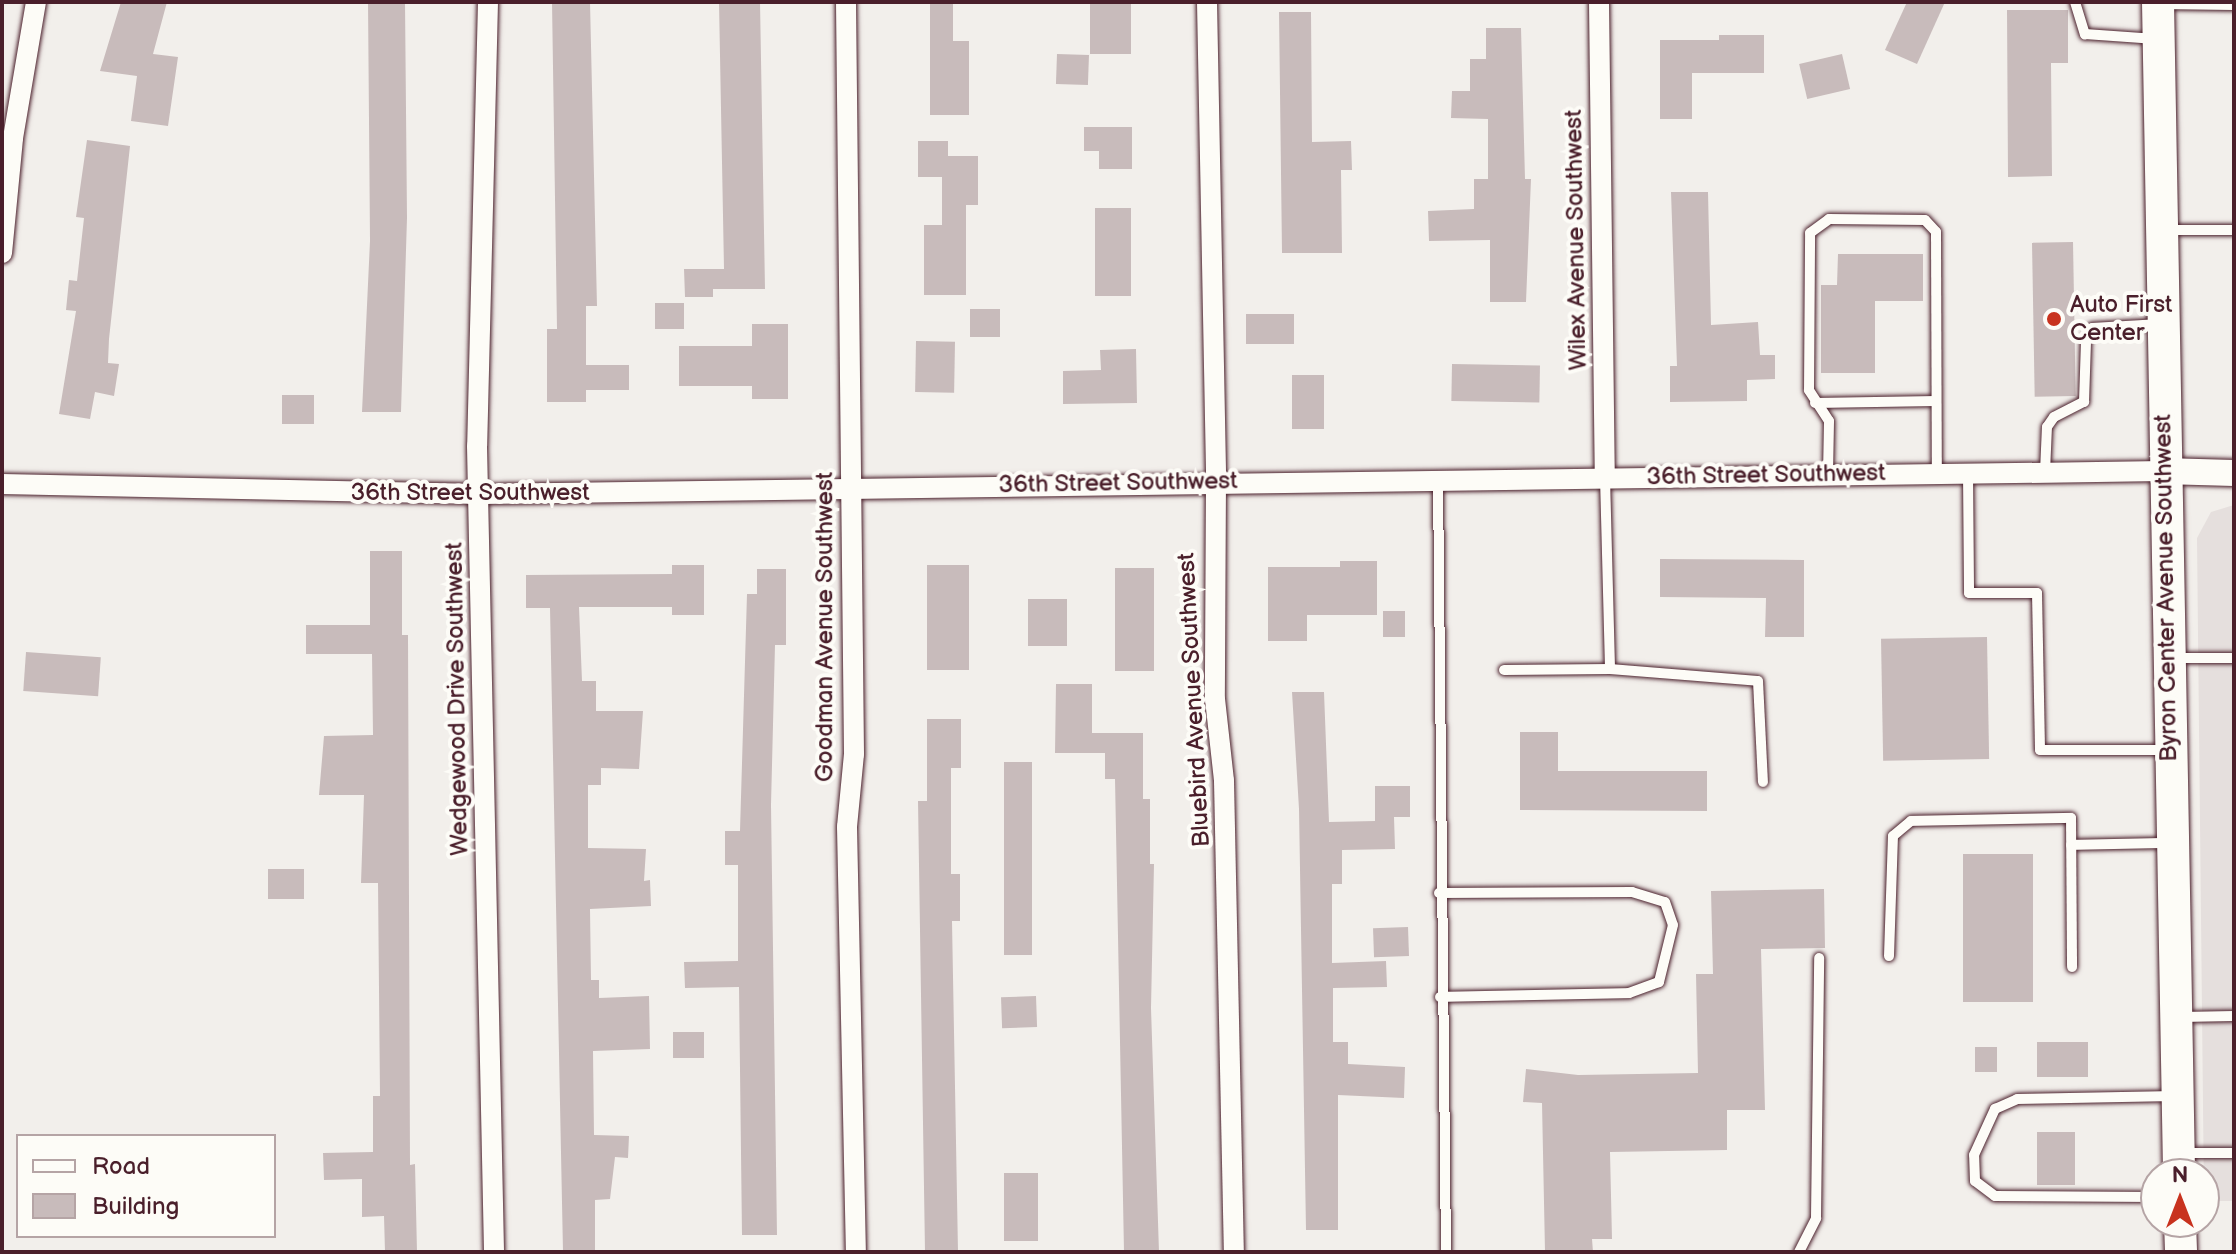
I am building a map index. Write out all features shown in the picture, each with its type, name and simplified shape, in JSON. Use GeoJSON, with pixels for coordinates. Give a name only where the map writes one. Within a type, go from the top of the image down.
{"type":"FeatureCollection","features":[{"type":"Feature","properties":{"kind":"main road","name":"Byron Center Avenue Southwest"},"geometry":{"type":"LineString","coordinates":[[2158,3],[2163,471],[2179,1158]]}},
{"type":"Feature","properties":{"kind":"street"},"geometry":{"type":"LineString","coordinates":[[2,253],[7,137],[36,2]]}},
{"type":"Feature","properties":{"kind":"street","name":"Wedgewood Drive Southwest"},"geometry":{"type":"LineString","coordinates":[[488,2],[480,494],[494,1252]]}},
{"type":"Feature","properties":{"kind":"street","name":"Goodman Avenue Southwest"},"geometry":{"type":"LineString","coordinates":[[846,2],[854,754],[847,827],[856,1252]]}},
{"type":"Feature","properties":{"kind":"street","name":"Bluebird Avenue Southwest"},"geometry":{"type":"LineString","coordinates":[[1207,2],[1216,480],[1215,699],[1225,797],[1234,1252]]}},
{"type":"Feature","properties":{"kind":"street","name":"Wilex Avenue Southwest"},"geometry":{"type":"LineString","coordinates":[[1599,2],[1605,477]]}},
{"type":"Feature","properties":{"kind":"street","name":"36th Street Southwest"},"geometry":{"type":"LineString","coordinates":[[2,484],[480,494],[853,490],[1216,480],[2163,471],[2234,473]]}},
{"type":"Feature","properties":{"kind":"lane"},"geometry":{"type":"LineString","coordinates":[[2075,2],[2079,27],[2085,34],[2159,39]]}},
{"type":"Feature","properties":{"kind":"lane"},"geometry":{"type":"LineString","coordinates":[[2158,3],[2234,5]]}},
{"type":"Feature","properties":{"kind":"lane"},"geometry":{"type":"LineString","coordinates":[[1828,474],[1829,421],[1809,390],[1810,233],[1829,219],[1931,223],[1936,232],[1937,473]]}},
{"type":"Feature","properties":{"kind":"lane"},"geometry":{"type":"LineString","coordinates":[[2160,230],[2234,230]]}},
{"type":"Feature","properties":{"kind":"lane"},"geometry":{"type":"LineString","coordinates":[[2045,472],[2047,427],[2054,417],[2084,402],[2086,341],[2092,328],[2162,324]]}},
{"type":"Feature","properties":{"kind":"lane"},"geometry":{"type":"LineString","coordinates":[[1815,403],[1936,401]]}},
{"type":"Feature","properties":{"kind":"lane"},"geometry":{"type":"LineString","coordinates":[[1968,473],[1969,593],[2037,593],[2040,750],[2169,750]]}},
{"type":"Feature","properties":{"kind":"lane"},"geometry":{"type":"LineString","coordinates":[[1605,477],[1610,669]]}},
{"type":"Feature","properties":{"kind":"lane"},"geometry":{"type":"LineString","coordinates":[[1438,480],[1440,997],[1446,1252]]}},
{"type":"Feature","properties":{"kind":"lane"},"geometry":{"type":"LineString","coordinates":[[2167,658],[2234,658]]}},
{"type":"Feature","properties":{"kind":"lane"},"geometry":{"type":"LineString","coordinates":[[1504,670],[1610,669],[1758,681],[1763,782]]}},
{"type":"Feature","properties":{"kind":"lane"},"geometry":{"type":"LineString","coordinates":[[1889,956],[1893,836],[1911,821],[2071,818],[2072,967]]}},
{"type":"Feature","properties":{"kind":"lane"},"geometry":{"type":"LineString","coordinates":[[2071,845],[2171,842]]}},
{"type":"Feature","properties":{"kind":"lane"},"geometry":{"type":"LineString","coordinates":[[1439,893],[1632,892],[1665,902],[1673,925],[1659,982],[1629,993],[1440,997]]}},
{"type":"Feature","properties":{"kind":"lane"},"geometry":{"type":"LineString","coordinates":[[1799,1252],[1816,1218],[1819,958]]}},
{"type":"Feature","properties":{"kind":"lane"},"geometry":{"type":"LineString","coordinates":[[2175,1017],[2234,1016]]}},
{"type":"Feature","properties":{"kind":"lane"},"geometry":{"type":"LineString","coordinates":[[2140,1197],[1995,1196],[1975,1181],[1974,1155],[1995,1109],[2017,1099],[2177,1096]]}},
{"type":"Feature","properties":{"kind":"lane"},"geometry":{"type":"LineString","coordinates":[[2209,1158],[2234,1153]]}},
{"type":"Feature","properties":{"kind":"shaded area"},"geometry":{"type":"Polygon","coordinates":[[[2234,505],[2234,1201],[2220,1201],[2220,1158],[2204,1158],[2197,538],[2211,512],[2234,505]]]}},
{"type":"Feature","properties":{"kind":"building"},"geometry":{"type":"Polygon","coordinates":[[[121,2],[167,2],[153,54],[178,57],[168,126],[131,121],[137,76],[100,71],[121,2]]]}},
{"type":"Feature","properties":{"kind":"building"},"geometry":{"type":"Polygon","coordinates":[[[368,2],[405,2],[407,218],[401,412],[362,412],[370,241],[368,2]]]}},
{"type":"Feature","properties":{"kind":"building"},"geometry":{"type":"Polygon","coordinates":[[[552,2],[590,2],[597,306],[586,306],[586,365],[629,365],[629,390],[586,390],[586,402],[547,402],[547,329],[557,329],[552,2]]]}},
{"type":"Feature","properties":{"kind":"building"},"geometry":{"type":"Polygon","coordinates":[[[719,2],[760,2],[765,289],[713,289],[713,297],[685,297],[684,269],[724,269],[719,2]]]}},
{"type":"Feature","properties":{"kind":"building"},"geometry":{"type":"Polygon","coordinates":[[[930,2],[953,2],[953,41],[969,41],[969,115],[930,115],[930,2]]]}},
{"type":"Feature","properties":{"kind":"building"},"geometry":{"type":"Polygon","coordinates":[[[1907,2],[1945,2],[1917,64],[1885,50],[1907,2]]]}},
{"type":"Feature","properties":{"kind":"building"},"geometry":{"type":"Polygon","coordinates":[[[1090,4],[1131,4],[1131,54],[1090,54],[1090,4]]]}},
{"type":"Feature","properties":{"kind":"building"},"geometry":{"type":"Polygon","coordinates":[[[2007,10],[2068,10],[2068,63],[2051,63],[2052,176],[2008,177],[2007,10]]]}},
{"type":"Feature","properties":{"kind":"building"},"geometry":{"type":"Polygon","coordinates":[[[1279,12],[1311,12],[1312,142],[1351,141],[1352,170],[1341,170],[1342,253],[1282,253],[1279,12]]]}},
{"type":"Feature","properties":{"kind":"building"},"geometry":{"type":"Polygon","coordinates":[[[1486,28],[1521,28],[1525,179],[1531,179],[1526,302],[1490,302],[1490,240],[1429,241],[1428,211],[1474,209],[1474,179],[1488,179],[1488,119],[1451,118],[1452,91],[1470,91],[1470,59],[1486,59],[1486,28]]]}},
{"type":"Feature","properties":{"kind":"building"},"geometry":{"type":"Polygon","coordinates":[[[1719,35],[1764,35],[1764,73],[1692,73],[1692,119],[1660,119],[1660,40],[1719,40],[1719,35]]]}},
{"type":"Feature","properties":{"kind":"building"},"geometry":{"type":"Polygon","coordinates":[[[1057,54],[1089,55],[1088,85],[1056,84],[1057,54]]]}},
{"type":"Feature","properties":{"kind":"building"},"geometry":{"type":"Polygon","coordinates":[[[1842,54],[1850,89],[1807,99],[1799,64],[1842,54]]]}},
{"type":"Feature","properties":{"kind":"building"},"geometry":{"type":"Polygon","coordinates":[[[1084,127],[1132,127],[1132,169],[1099,169],[1099,151],[1084,151],[1084,127]]]}},
{"type":"Feature","properties":{"kind":"building"},"geometry":{"type":"Polygon","coordinates":[[[87,140],[130,146],[109,339],[108,363],[119,364],[114,396],[95,392],[90,419],[59,414],[76,311],[66,310],[69,280],[77,281],[84,218],[76,217],[87,140]]]}},
{"type":"Feature","properties":{"kind":"building"},"geometry":{"type":"Polygon","coordinates":[[[918,141],[948,141],[948,156],[978,156],[978,205],[966,205],[966,295],[924,295],[924,225],[942,225],[942,177],[918,177],[918,141]]]}},
{"type":"Feature","properties":{"kind":"building"},"geometry":{"type":"Polygon","coordinates":[[[1671,192],[1708,192],[1711,325],[1758,322],[1760,355],[1775,355],[1775,379],[1747,380],[1747,401],[1670,402],[1670,366],[1677,366],[1671,192]]]}},
{"type":"Feature","properties":{"kind":"building"},"geometry":{"type":"Polygon","coordinates":[[[1095,208],[1131,208],[1131,296],[1095,296],[1095,208]]]}},
{"type":"Feature","properties":{"kind":"building","name":"Auto First Center"},"geometry":{"type":"Polygon","coordinates":[[[2073,242],[2076,396],[2035,397],[2032,243],[2073,242]]]}},
{"type":"Feature","properties":{"kind":"building"},"geometry":{"type":"Polygon","coordinates":[[[1838,254],[1923,254],[1923,301],[1875,301],[1875,373],[1821,373],[1821,285],[1837,285],[1838,254]]]}},
{"type":"Feature","properties":{"kind":"building"},"geometry":{"type":"Polygon","coordinates":[[[655,303],[684,303],[684,329],[655,329],[655,303]]]}},
{"type":"Feature","properties":{"kind":"building"},"geometry":{"type":"Polygon","coordinates":[[[970,309],[1000,309],[1000,337],[970,337],[970,309]]]}},
{"type":"Feature","properties":{"kind":"building"},"geometry":{"type":"Polygon","coordinates":[[[1246,314],[1294,314],[1294,344],[1246,344],[1246,314]]]}},
{"type":"Feature","properties":{"kind":"building"},"geometry":{"type":"Polygon","coordinates":[[[752,324],[788,324],[788,399],[752,399],[752,386],[679,386],[679,346],[752,346],[752,324]]]}},
{"type":"Feature","properties":{"kind":"building"},"geometry":{"type":"Polygon","coordinates":[[[916,341],[955,342],[954,393],[915,392],[916,341]]]}},
{"type":"Feature","properties":{"kind":"building"},"geometry":{"type":"Polygon","coordinates":[[[1136,349],[1137,403],[1063,404],[1063,371],[1101,370],[1100,350],[1136,349]]]}},
{"type":"Feature","properties":{"kind":"building"},"geometry":{"type":"Polygon","coordinates":[[[1452,364],[1540,366],[1539,403],[1451,401],[1452,364]]]}},
{"type":"Feature","properties":{"kind":"building"},"geometry":{"type":"Polygon","coordinates":[[[1292,375],[1324,375],[1324,429],[1292,429],[1292,375]]]}},
{"type":"Feature","properties":{"kind":"building"},"geometry":{"type":"Polygon","coordinates":[[[282,395],[314,395],[314,424],[282,424],[282,395]]]}},
{"type":"Feature","properties":{"kind":"building"},"geometry":{"type":"Polygon","coordinates":[[[370,551],[402,551],[402,635],[408,635],[410,1165],[415,1164],[417,1252],[385,1252],[384,1216],[362,1217],[362,1179],[324,1180],[323,1153],[373,1152],[373,1096],[380,1096],[378,883],[361,883],[364,795],[319,795],[324,736],[373,735],[372,654],[306,654],[306,625],[370,625],[370,551]]]}},
{"type":"Feature","properties":{"kind":"building"},"geometry":{"type":"Polygon","coordinates":[[[1660,559],[1804,560],[1804,637],[1765,637],[1766,598],[1660,597],[1660,559]]]}},
{"type":"Feature","properties":{"kind":"building"},"geometry":{"type":"Polygon","coordinates":[[[1340,561],[1377,561],[1377,615],[1307,615],[1307,641],[1268,641],[1268,567],[1340,567],[1340,561]]]}},
{"type":"Feature","properties":{"kind":"building"},"geometry":{"type":"Polygon","coordinates":[[[672,565],[704,565],[704,615],[672,615],[672,607],[579,607],[582,681],[596,681],[596,711],[643,711],[639,769],[601,768],[601,785],[588,785],[588,848],[646,849],[644,881],[650,880],[651,906],[590,909],[591,980],[599,980],[599,998],[649,996],[650,1049],[593,1051],[594,1135],[629,1136],[628,1158],[615,1157],[610,1199],[595,1200],[595,1252],[563,1252],[550,608],[526,608],[526,575],[672,574],[672,565]]]}},
{"type":"Feature","properties":{"kind":"building"},"geometry":{"type":"Polygon","coordinates":[[[927,565],[969,565],[969,670],[927,670],[927,565]]]}},
{"type":"Feature","properties":{"kind":"building"},"geometry":{"type":"Polygon","coordinates":[[[1115,568],[1154,568],[1154,671],[1115,671],[1115,568]]]}},
{"type":"Feature","properties":{"kind":"building"},"geometry":{"type":"Polygon","coordinates":[[[757,569],[786,569],[786,645],[775,645],[771,805],[777,1235],[742,1235],[739,987],[685,988],[684,962],[738,961],[738,865],[725,865],[725,831],[740,831],[747,594],[757,594],[757,569]]]}},
{"type":"Feature","properties":{"kind":"building"},"geometry":{"type":"Polygon","coordinates":[[[1028,599],[1067,599],[1067,646],[1028,646],[1028,599]]]}},
{"type":"Feature","properties":{"kind":"building"},"geometry":{"type":"Polygon","coordinates":[[[1383,611],[1405,611],[1405,637],[1383,637],[1383,611]]]}},
{"type":"Feature","properties":{"kind":"building"},"geometry":{"type":"Polygon","coordinates":[[[1987,637],[1989,759],[1883,761],[1881,639],[1987,637]]]}},
{"type":"Feature","properties":{"kind":"building"},"geometry":{"type":"Polygon","coordinates":[[[26,652],[101,657],[98,696],[23,691],[26,652]]]}},
{"type":"Feature","properties":{"kind":"building"},"geometry":{"type":"Polygon","coordinates":[[[1056,684],[1092,684],[1092,733],[1143,733],[1143,799],[1150,799],[1150,864],[1154,864],[1151,1008],[1159,1252],[1124,1252],[1115,779],[1105,779],[1105,753],[1055,753],[1056,684]]]}},
{"type":"Feature","properties":{"kind":"building"},"geometry":{"type":"Polygon","coordinates":[[[1292,692],[1324,692],[1329,822],[1375,821],[1375,786],[1410,786],[1410,817],[1394,817],[1395,849],[1342,850],[1342,884],[1332,884],[1332,963],[1386,961],[1387,987],[1333,988],[1333,1042],[1348,1042],[1348,1064],[1405,1067],[1404,1098],[1338,1095],[1338,1230],[1306,1230],[1299,809],[1292,692]]]}},
{"type":"Feature","properties":{"kind":"building"},"geometry":{"type":"Polygon","coordinates":[[[927,719],[961,719],[961,768],[951,768],[951,874],[960,874],[960,921],[952,921],[958,1252],[925,1252],[918,801],[927,801],[927,719]]]}},
{"type":"Feature","properties":{"kind":"building"},"geometry":{"type":"Polygon","coordinates":[[[1520,732],[1558,732],[1558,771],[1707,771],[1707,811],[1520,810],[1520,732]]]}},
{"type":"Feature","properties":{"kind":"building"},"geometry":{"type":"Polygon","coordinates":[[[1004,762],[1032,762],[1032,955],[1004,955],[1004,762]]]}},
{"type":"Feature","properties":{"kind":"building"},"geometry":{"type":"Polygon","coordinates":[[[1963,854],[2033,854],[2033,1002],[1963,1002],[1963,854]]]}},
{"type":"Feature","properties":{"kind":"building"},"geometry":{"type":"Polygon","coordinates":[[[268,869],[304,869],[304,899],[268,899],[268,869]]]}},
{"type":"Feature","properties":{"kind":"building"},"geometry":{"type":"Polygon","coordinates":[[[1824,889],[1825,948],[1761,949],[1765,1110],[1727,1110],[1727,1150],[1610,1152],[1612,1239],[1592,1239],[1593,1252],[1545,1252],[1542,1103],[1523,1102],[1526,1069],[1578,1075],[1698,1073],[1696,974],[1713,974],[1711,891],[1824,889]]]}},
{"type":"Feature","properties":{"kind":"building"},"geometry":{"type":"Polygon","coordinates":[[[1408,927],[1409,956],[1374,957],[1373,928],[1408,927]]]}},
{"type":"Feature","properties":{"kind":"building"},"geometry":{"type":"Polygon","coordinates":[[[1036,996],[1037,1027],[1002,1028],[1001,997],[1036,996]]]}},
{"type":"Feature","properties":{"kind":"building"},"geometry":{"type":"Polygon","coordinates":[[[673,1032],[704,1032],[704,1058],[673,1058],[673,1032]]]}},
{"type":"Feature","properties":{"kind":"building"},"geometry":{"type":"Polygon","coordinates":[[[2037,1042],[2088,1042],[2088,1077],[2037,1077],[2037,1042]]]}},
{"type":"Feature","properties":{"kind":"building"},"geometry":{"type":"Polygon","coordinates":[[[1975,1047],[1997,1047],[1997,1072],[1975,1072],[1975,1047]]]}},
{"type":"Feature","properties":{"kind":"building"},"geometry":{"type":"Polygon","coordinates":[[[2037,1132],[2075,1132],[2075,1185],[2037,1185],[2037,1132]]]}},
{"type":"Feature","properties":{"kind":"building"},"geometry":{"type":"Polygon","coordinates":[[[1004,1173],[1038,1173],[1038,1241],[1004,1241],[1004,1173]]]}},
{"type":"Feature","properties":{"kind":"place","name":"Auto First Center"},"geometry":{"type":"Point","coordinates":[2054,319]}}]}
